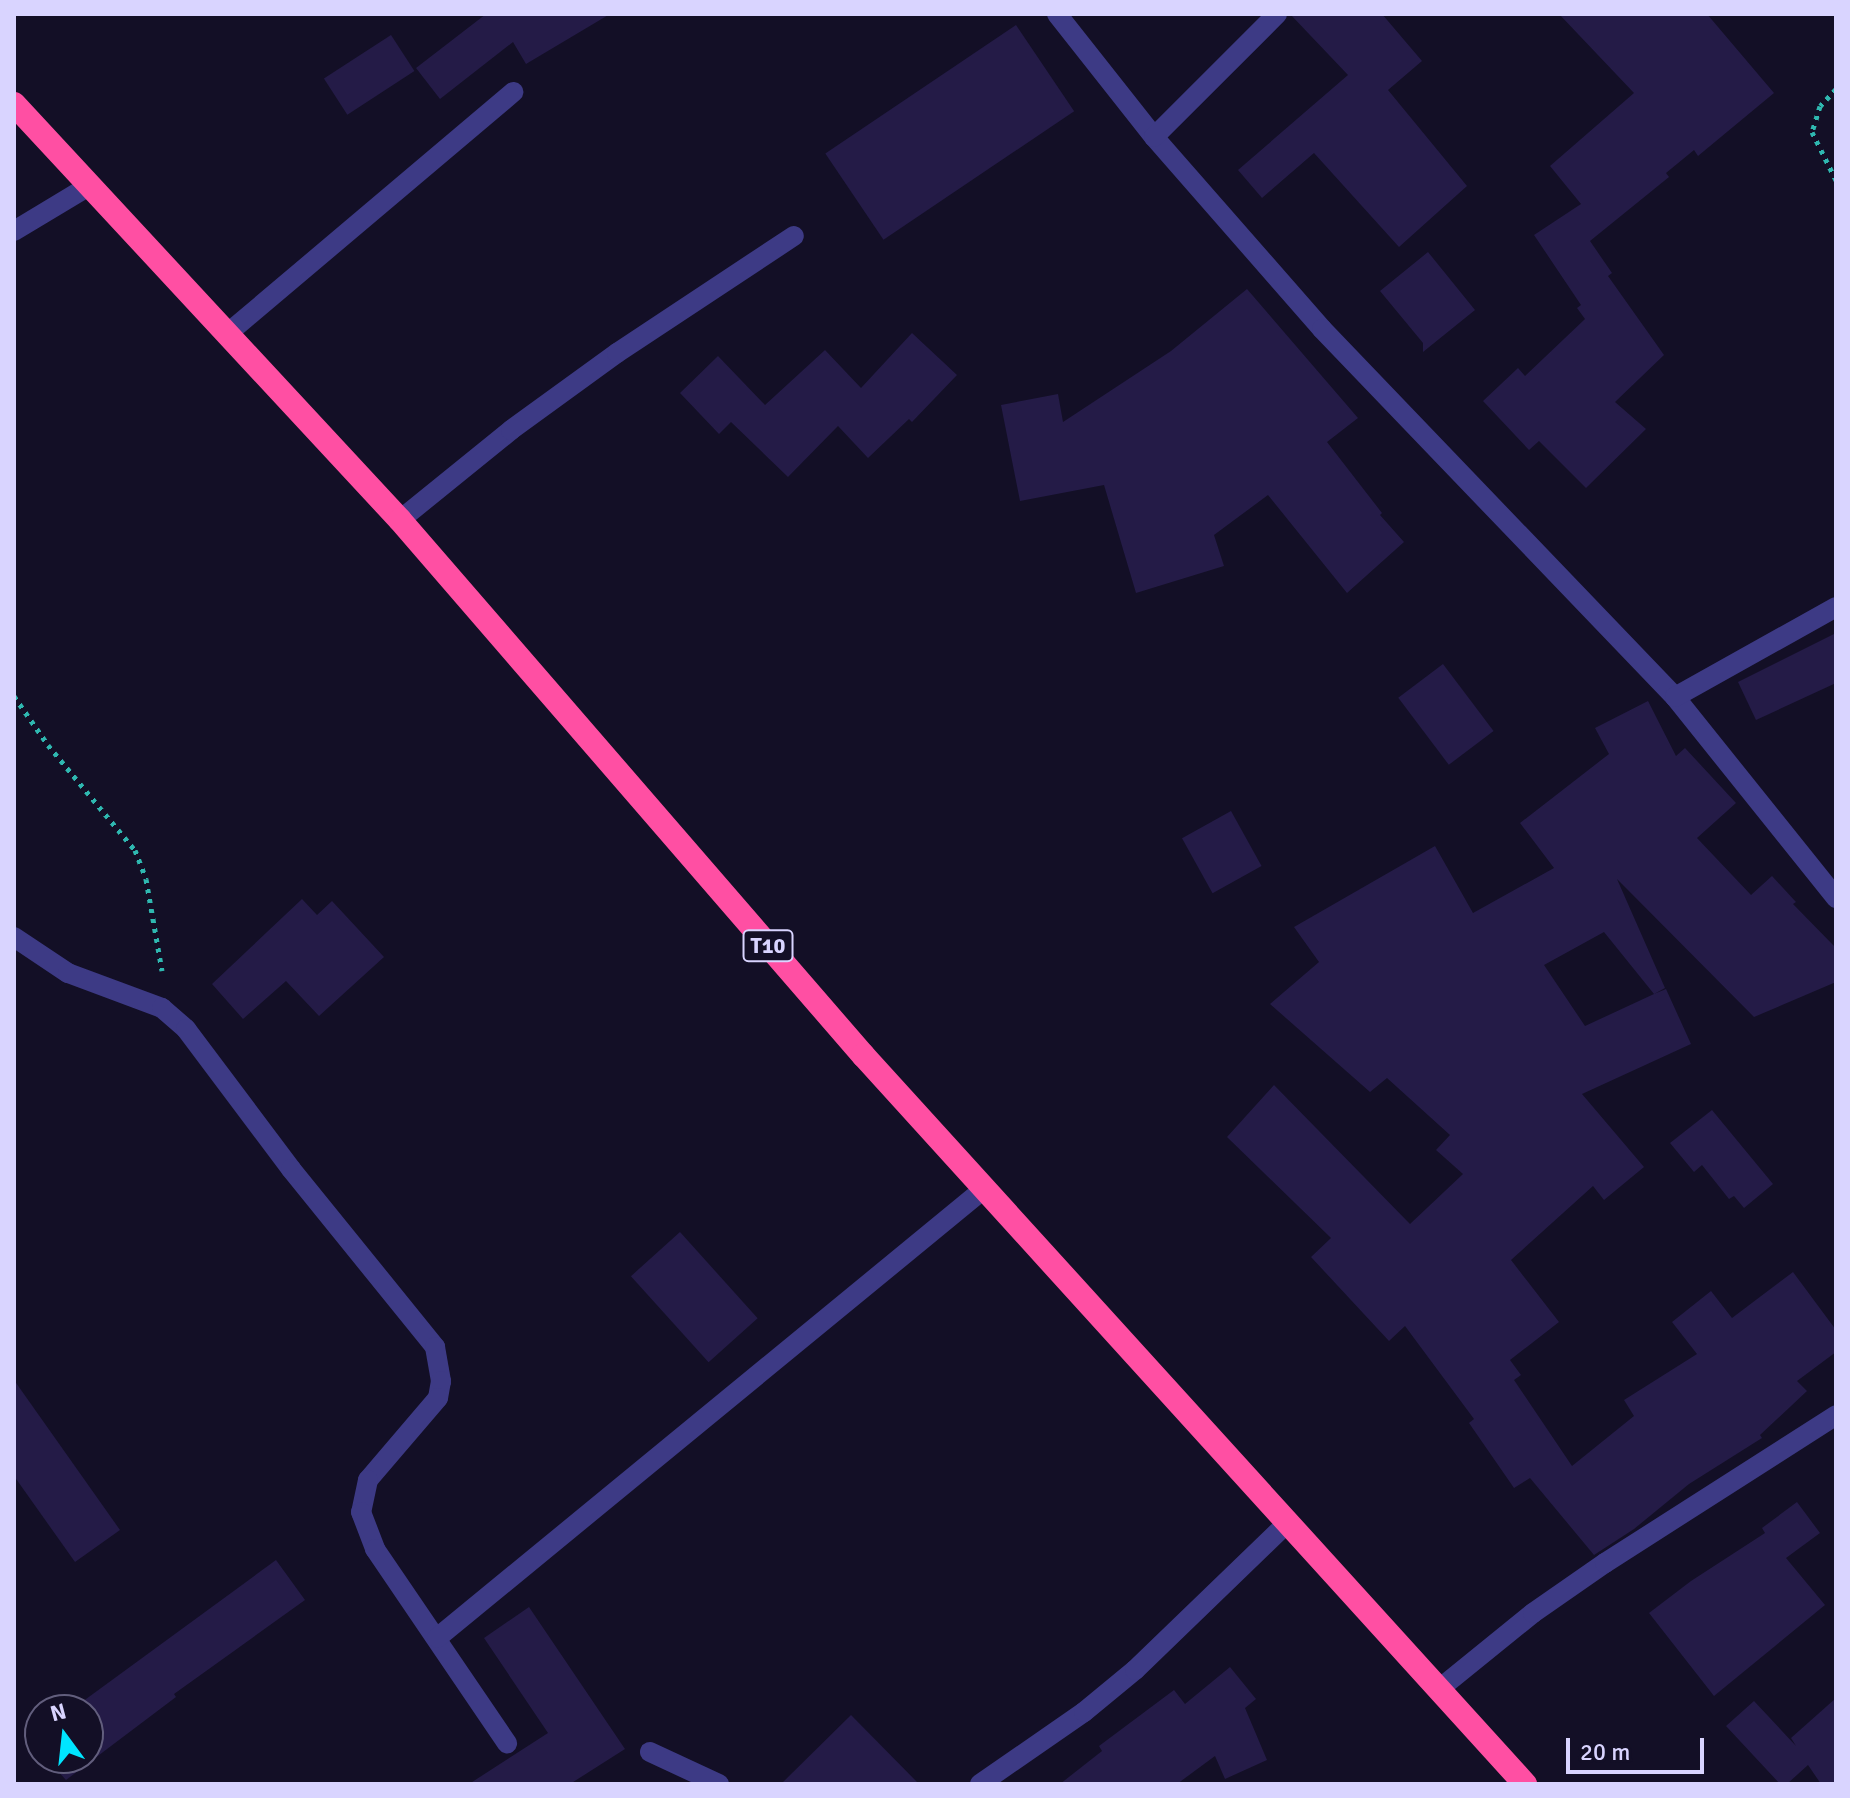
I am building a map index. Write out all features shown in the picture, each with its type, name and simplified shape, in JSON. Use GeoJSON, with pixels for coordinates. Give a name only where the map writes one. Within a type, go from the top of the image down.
{"type":"FeatureCollection","features":[{"type":"Feature","properties":{"kind":"highway","name":"T10"},"geometry":{"type":"LineString","coordinates":[[14,104],[400,520],[863,1055],[1525,1784]]}},
{"type":"Feature","properties":{"kind":"street"},"geometry":{"type":"LineString","coordinates":[[1057,14],[1154,137],[1322,329],[1675,697],[1836,898]]}},
{"type":"Feature","properties":{"kind":"street"},"geometry":{"type":"LineString","coordinates":[[1154,137],[1277,14]]}},
{"type":"Feature","properties":{"kind":"street"},"geometry":{"type":"LineString","coordinates":[[227,334],[513,92]]}},
{"type":"Feature","properties":{"kind":"street"},"geometry":{"type":"LineString","coordinates":[[14,231],[89,186]]}},
{"type":"Feature","properties":{"kind":"street"},"geometry":{"type":"LineString","coordinates":[[400,520],[511,430],[617,353],[794,236]]}},
{"type":"Feature","properties":{"kind":"street"},"geometry":{"type":"LineString","coordinates":[[1675,697],[1836,607]]}},
{"type":"Feature","properties":{"kind":"street"},"geometry":{"type":"LineString","coordinates":[[14,937],[68,973],[162,1008],[186,1029],[281,1157],[435,1347],[441,1381],[438,1398],[368,1480],[361,1512],[375,1549],[507,1743]]}},
{"type":"Feature","properties":{"kind":"street"},"geometry":{"type":"LineString","coordinates":[[437,1638],[985,1188]]}},
{"type":"Feature","properties":{"kind":"street"},"geometry":{"type":"LineString","coordinates":[[1438,1690],[1533,1613],[1605,1563],[1836,1415]]}},
{"type":"Feature","properties":{"kind":"street"},"geometry":{"type":"LineString","coordinates":[[980,1784],[1084,1712],[1135,1670],[1287,1523]]}},
{"type":"Feature","properties":{"kind":"street"},"geometry":{"type":"LineString","coordinates":[[650,1752],[719,1784]]}},
{"type":"Feature","properties":{"kind":"path"},"geometry":{"type":"LineString","coordinates":[[1836,89],[1820,106],[1812,132],[1836,180]]}},
{"type":"Feature","properties":{"kind":"path"},"geometry":{"type":"LineString","coordinates":[[14,696],[48,745],[140,860],[164,979],[162,1008]]}},
{"type":"Feature","properties":{"kind":"building"},"geometry":{"type":"Polygon","coordinates":[[[486,14],[610,14],[526,64],[513,42],[440,99],[416,68],[486,14]]]}},
{"type":"Feature","properties":{"kind":"building"},"geometry":{"type":"Polygon","coordinates":[[[1290,14],[1382,14],[1422,61],[1388,90],[1467,186],[1399,247],[1314,153],[1262,198],[1238,170],[1348,75],[1290,14]]]}},
{"type":"Feature","properties":{"kind":"building"},"geometry":{"type":"Polygon","coordinates":[[[1559,14],[1707,14],[1774,93],[1698,156],[1694,150],[1666,173],[1669,177],[1590,241],[1612,273],[1608,276],[1664,355],[1615,402],[1646,429],[1586,488],[1539,441],[1529,450],[1483,401],[1518,368],[1525,376],[1585,319],[1577,308],[1581,305],[1534,235],[1581,204],[1550,166],[1634,93],[1559,14]]]}},
{"type":"Feature","properties":{"kind":"building"},"geometry":{"type":"Polygon","coordinates":[[[1016,25],[1074,111],[883,240],[825,154],[1016,25]]]}},
{"type":"Feature","properties":{"kind":"building"},"geometry":{"type":"Polygon","coordinates":[[[391,35],[414,71],[347,115],[324,79],[391,35]]]}},
{"type":"Feature","properties":{"kind":"building"},"geometry":{"type":"Polygon","coordinates":[[[1428,252],[1475,310],[1423,352],[1423,343],[1380,291],[1428,252]]]}},
{"type":"Feature","properties":{"kind":"building"},"geometry":{"type":"Polygon","coordinates":[[[1247,289],[1358,418],[1327,442],[1382,513],[1380,515],[1404,542],[1347,593],[1268,495],[1214,535],[1224,566],[1136,593],[1104,485],[1020,501],[1001,405],[1058,394],[1063,422],[1171,351],[1247,289]]]}},
{"type":"Feature","properties":{"kind":"building"},"geometry":{"type":"Polygon","coordinates":[[[912,333],[957,375],[912,422],[909,419],[868,458],[838,426],[788,477],[731,422],[719,434],[680,393],[718,356],[765,405],[825,350],[861,388],[912,333]]]}},
{"type":"Feature","properties":{"kind":"building"},"geometry":{"type":"Polygon","coordinates":[[[1836,633],[1836,683],[1756,720],[1738,682],[1836,633]]]}},
{"type":"Feature","properties":{"kind":"building"},"geometry":{"type":"Polygon","coordinates":[[[1443,664],[1494,731],[1449,765],[1398,698],[1443,664]]]}},
{"type":"Feature","properties":{"kind":"building"},"geometry":{"type":"Polygon","coordinates":[[[1648,701],[1676,756],[1685,748],[1736,803],[1697,838],[1751,895],[1772,876],[1796,902],[1793,904],[1836,948],[1836,982],[1754,1017],[1617,879],[1665,988],[1654,994],[1666,989],[1691,1044],[1582,1094],[1644,1167],[1604,1200],[1593,1186],[1511,1260],[1559,1322],[1510,1360],[1521,1375],[1514,1380],[1572,1466],[1634,1416],[1624,1400],[1697,1354],[1672,1322],[1711,1291],[1732,1318],[1793,1272],[1836,1330],[1836,1352],[1797,1381],[1807,1391],[1760,1435],[1762,1438],[1689,1484],[1634,1529],[1594,1555],[1530,1478],[1514,1488],[1469,1423],[1474,1419],[1405,1326],[1389,1341],[1311,1257],[1331,1238],[1227,1137],[1274,1085],[1410,1224],[1463,1174],[1436,1150],[1450,1135],[1387,1078],[1370,1092],[1270,1004],[1319,962],[1294,927],[1435,846],[1473,913],[1554,868],[1520,823],[1609,754],[1595,728],[1648,701]],[[1604,932],[1544,965],[1585,1026],[1654,994],[1604,932]]]}},
{"type":"Feature","properties":{"kind":"building"},"geometry":{"type":"Polygon","coordinates":[[[1231,811],[1262,866],[1213,893],[1182,838],[1231,811]]]}},
{"type":"Feature","properties":{"kind":"building"},"geometry":{"type":"Polygon","coordinates":[[[302,899],[317,915],[332,901],[384,957],[319,1016],[286,981],[243,1019],[212,984],[302,899]]]}},
{"type":"Feature","properties":{"kind":"building"},"geometry":{"type":"Polygon","coordinates":[[[1712,1110],[1773,1184],[1744,1208],[1734,1196],[1729,1199],[1702,1165],[1694,1172],[1670,1143],[1712,1110]]]}},
{"type":"Feature","properties":{"kind":"building"},"geometry":{"type":"Polygon","coordinates":[[[680,1232],[758,1318],[709,1362],[631,1276],[680,1232]]]}},
{"type":"Feature","properties":{"kind":"building"},"geometry":{"type":"Polygon","coordinates":[[[14,1380],[120,1530],[75,1562],[14,1476],[14,1380]]]}},
{"type":"Feature","properties":{"kind":"building"},"geometry":{"type":"Polygon","coordinates":[[[1797,1502],[1820,1533],[1786,1558],[1825,1605],[1714,1696],[1649,1613],[1691,1581],[1765,1533],[1762,1528],[1797,1502]]]}},
{"type":"Feature","properties":{"kind":"building"},"geometry":{"type":"Polygon","coordinates":[[[276,1560],[305,1600],[174,1694],[176,1697],[104,1751],[104,1694],[93,1694],[276,1560]]]}},
{"type":"Feature","properties":{"kind":"building"},"geometry":{"type":"Polygon","coordinates":[[[529,1607],[625,1749],[570,1784],[469,1784],[548,1733],[484,1638],[529,1607]]]}},
{"type":"Feature","properties":{"kind":"building"},"geometry":{"type":"Polygon","coordinates":[[[1230,1667],[1256,1699],[1245,1708],[1267,1760],[1225,1779],[1215,1756],[1177,1784],[1060,1784],[1102,1751],[1099,1746],[1174,1690],[1185,1704],[1230,1667]]]}},
{"type":"Feature","properties":{"kind":"building"},"geometry":{"type":"Polygon","coordinates":[[[1836,1698],[1836,1784],[1821,1784],[1808,1765],[1787,1784],[1780,1784],[1726,1726],[1754,1701],[1796,1746],[1791,1738],[1836,1698]]]}},
{"type":"Feature","properties":{"kind":"building"},"geometry":{"type":"Polygon","coordinates":[[[851,1715],[919,1784],[781,1784],[851,1715]]]}},
{"type":"Feature","properties":{"kind":"building"},"geometry":{"type":"Polygon","coordinates":[[[61,1774],[74,1774],[66,1780],[61,1774]]]}}]}
